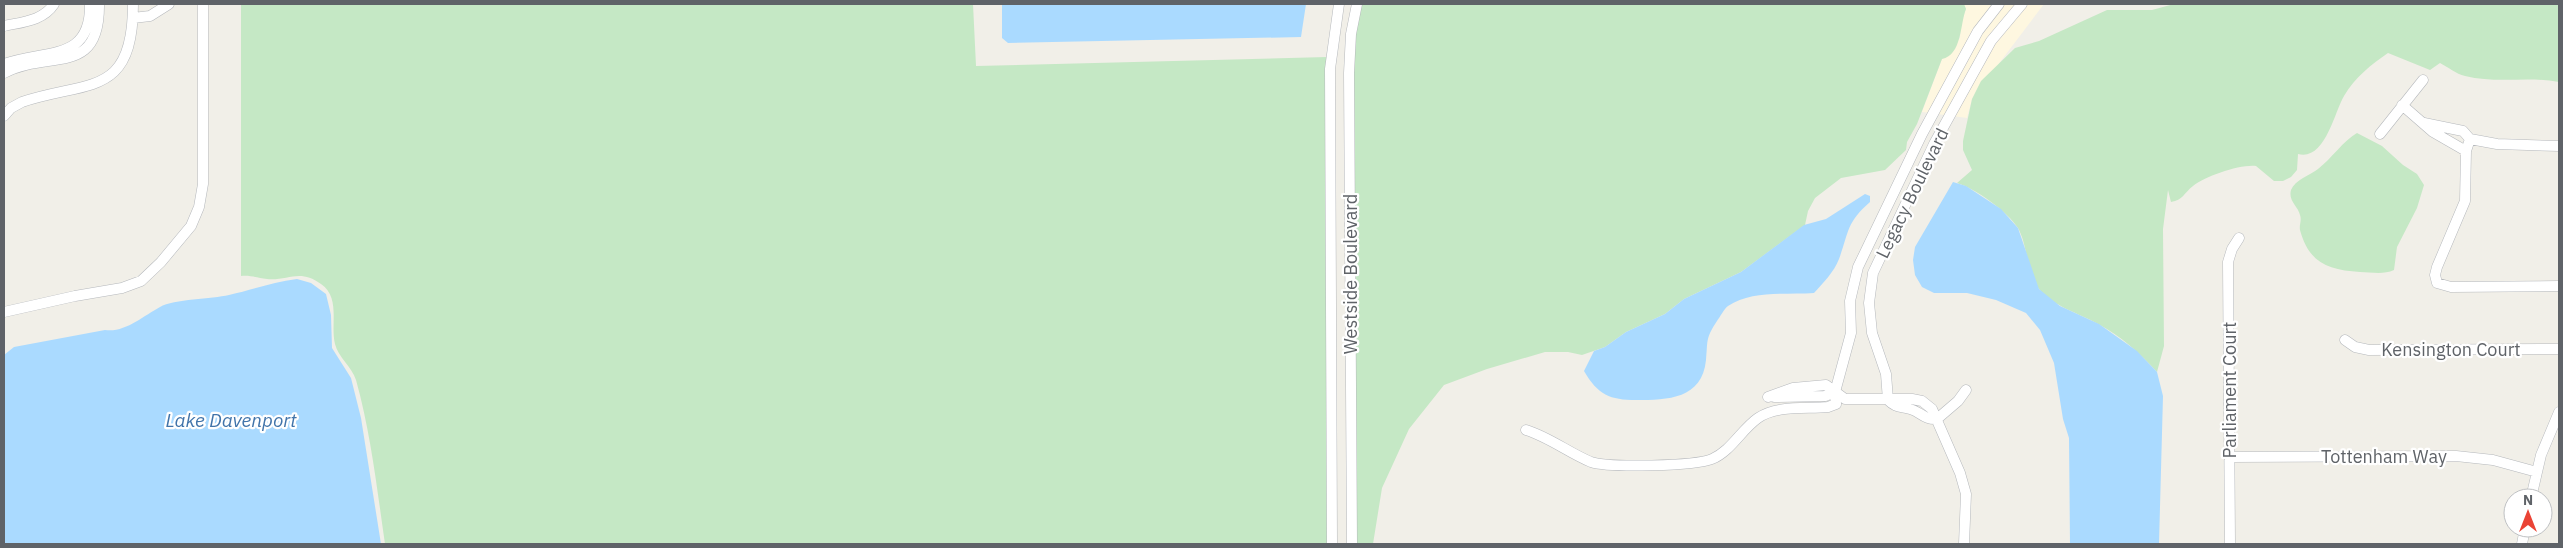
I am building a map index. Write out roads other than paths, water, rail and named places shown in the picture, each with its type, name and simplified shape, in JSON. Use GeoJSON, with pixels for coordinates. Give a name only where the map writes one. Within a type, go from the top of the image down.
{"type":"FeatureCollection","features":[{"type":"Feature","properties":{"kind":"street"},"geometry":{"type":"LineString","coordinates":[[4,26],[37,18],[54,4]]}},
{"type":"Feature","properties":{"kind":"street"},"geometry":{"type":"LineString","coordinates":[[4,64],[69,48],[80,43],[88,28],[90,4]]}},
{"type":"Feature","properties":{"kind":"street"},"geometry":{"type":"LineString","coordinates":[[4,73],[19,67],[75,55],[86,49],[94,40],[98,31],[99,4]]}},
{"type":"Feature","properties":{"kind":"street"},"geometry":{"type":"LineString","coordinates":[[4,116],[11,108],[22,102],[94,85],[109,77],[127,49],[133,18],[133,4]]}},
{"type":"Feature","properties":{"kind":"street"},"geometry":{"type":"LineString","coordinates":[[133,18],[150,16],[169,4]]}},
{"type":"Feature","properties":{"kind":"street"},"geometry":{"type":"LineString","coordinates":[[4,312],[136,284],[151,272],[187,232],[199,207],[203,184],[203,4]]}},
{"type":"Feature","properties":{"kind":"street","name":"Westside Boulevard"},"geometry":{"type":"LineString","coordinates":[[1332,544],[1330,69],[1339,4]]}},
{"type":"Feature","properties":{"kind":"street","name":"Westside Boulevard"},"geometry":{"type":"LineString","coordinates":[[1352,544],[1349,73],[1351,34],[1357,4]]}},
{"type":"Feature","properties":{"kind":"street","name":"Legacy Boulevard"},"geometry":{"type":"LineString","coordinates":[[1835,392],[1848,348],[1850,301],[1858,267],[1926,125],[1978,31],[1999,4]]}},
{"type":"Feature","properties":{"kind":"street","name":"Legacy Boulevard"},"geometry":{"type":"LineString","coordinates":[[1888,400],[1886,374],[1872,333],[1869,302],[1873,273],[1934,144],[1991,41],[2022,4]]}},
{"type":"Feature","properties":{"kind":"street"},"geometry":{"type":"LineString","coordinates":[[2380,134],[2424,80]]}},
{"type":"Feature","properties":{"kind":"street"},"geometry":{"type":"LineString","coordinates":[[2402,105],[2433,132],[2466,151]]}},
{"type":"Feature","properties":{"kind":"street"},"geometry":{"type":"LineString","coordinates":[[2424,123],[2463,131],[2470,139],[2497,144],[2559,146]]}},
{"type":"Feature","properties":{"kind":"street"},"geometry":{"type":"LineString","coordinates":[[2470,139],[2466,151],[2466,196],[2437,266],[2435,275],[2437,282],[2451,287],[2559,286]]}},
{"type":"Feature","properties":{"kind":"street","name":"Parliament Court"},"geometry":{"type":"LineString","coordinates":[[2230,544],[2228,262],[2232,249],[2239,238]]}},
{"type":"Feature","properties":{"kind":"street","name":"Kensington Court"},"geometry":{"type":"LineString","coordinates":[[2345,340],[2355,347],[2369,350],[2559,349]]}},
{"type":"Feature","properties":{"kind":"street"},"geometry":{"type":"LineString","coordinates":[[1776,409],[1768,397],[1793,388],[1826,385],[1845,399],[1888,400],[1896,397],[1922,401],[1932,409],[1960,472],[1966,494],[1967,517],[1964,544]]}},
{"type":"Feature","properties":{"kind":"street"},"geometry":{"type":"LineString","coordinates":[[1937,419],[1958,401],[1966,390]]}},
{"type":"Feature","properties":{"kind":"street"},"geometry":{"type":"LineString","coordinates":[[1526,430],[1589,461],[1600,464],[1695,463],[1713,459],[1729,447],[1757,419],[1776,409],[1828,407],[1836,404],[1835,392]]}},
{"type":"Feature","properties":{"kind":"street"},"geometry":{"type":"LineString","coordinates":[[2533,488],[2536,472],[2548,437],[2559,412]]}},
{"type":"Feature","properties":{"kind":"street","name":"Tottenham Way"},"geometry":{"type":"LineString","coordinates":[[2229,457],[2456,456],[2493,460],[2536,472]]}},
{"type":"Feature","properties":{"kind":"water"},"geometry":{"type":"Polygon","coordinates":[[[1002,4],[1306,4],[1301,37],[1008,43],[1002,38],[1002,4]]]}},
{"type":"Feature","properties":{"kind":"water"},"geometry":{"type":"Polygon","coordinates":[[[1953,182],[1966,186],[2001,209],[2018,228],[2039,289],[2060,306],[2099,324],[2137,351],[2157,372],[2163,396],[2159,544],[2070,544],[2069,438],[2063,419],[2054,363],[2040,330],[2026,313],[1996,300],[1967,293],[1934,293],[1922,287],[1915,275],[1913,260],[1915,247],[1953,182]]]}},
{"type":"Feature","properties":{"kind":"water"},"geometry":{"type":"Polygon","coordinates":[[[1865,194],[1870,196],[1870,202],[1852,222],[1837,264],[1814,293],[1759,295],[1737,301],[1727,307],[1709,336],[1703,373],[1698,383],[1691,390],[1671,398],[1627,400],[1612,397],[1600,391],[1589,379],[1584,371],[1594,351],[1605,347],[1626,332],[1665,314],[1684,299],[1741,272],[1804,225],[1826,219],[1865,194]]]}},
{"type":"Feature","properties":{"kind":"water","name":"Lake Davenport"},"geometry":{"type":"Polygon","coordinates":[[[297,279],[311,283],[326,294],[331,315],[332,348],[351,378],[361,418],[381,544],[4,544],[4,355],[14,347],[105,330],[120,329],[166,304],[229,295],[297,279]]]}}]}
